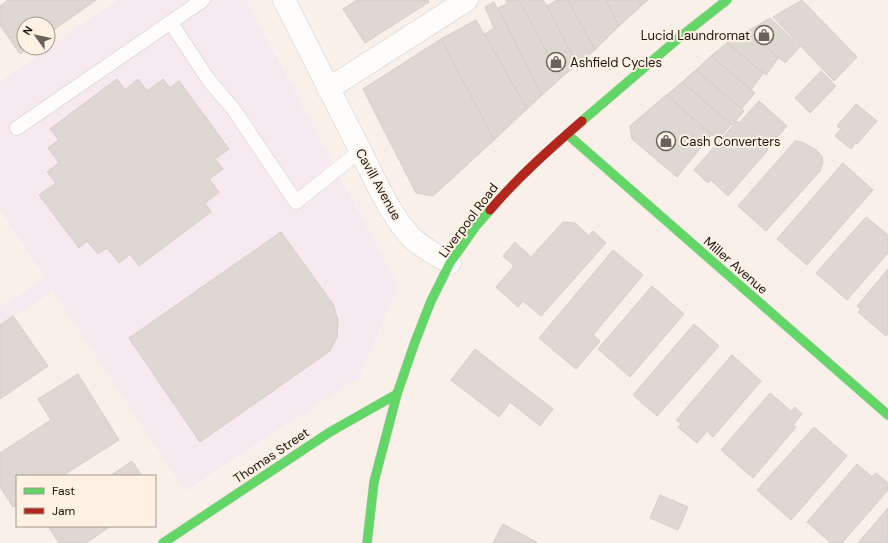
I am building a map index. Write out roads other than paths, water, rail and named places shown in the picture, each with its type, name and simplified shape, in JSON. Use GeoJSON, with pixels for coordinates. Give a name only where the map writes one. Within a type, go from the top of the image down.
{"type":"FeatureCollection","features":[{"type":"Feature","properties":{"kind":"main road","name":"Liverpool Road"},"geometry":{"type":"LineString","coordinates":[[367,543],[374,482],[397,394],[431,301],[450,263],[476,226],[508,188],[536,161],[680,37],[727,0]]}},
{"type":"Feature","properties":{"kind":"main road","name":"Miller Avenue"},"geometry":{"type":"LineString","coordinates":[[567,134],[888,416]]}},
{"type":"Feature","properties":{"kind":"main road","name":"Thomas Street"},"geometry":{"type":"LineString","coordinates":[[163,543],[330,432],[397,394]]}},
{"type":"Feature","properties":{"kind":"street","name":"Cavill Avenue"},"geometry":{"type":"LineString","coordinates":[[284,0],[360,151],[398,220],[415,240],[431,252],[450,263]]}},
{"type":"Feature","properties":{"kind":"street"},"geometry":{"type":"LineString","coordinates":[[328,88],[467,0]]}},
{"type":"Feature","properties":{"kind":"lane"},"geometry":{"type":"LineString","coordinates":[[17,128],[203,0]]}},
{"type":"Feature","properties":{"kind":"lane"},"geometry":{"type":"LineString","coordinates":[[171,23],[208,79],[234,110],[296,202],[360,151]]}},
{"type":"Feature","properties":{"kind":"place","name":"Lucid Laundromat"},"geometry":{"type":"Point","coordinates":[764,35]}},
{"type":"Feature","properties":{"kind":"place","name":"Ashfield Cycles"},"geometry":{"type":"Point","coordinates":[556,62]}},
{"type":"Feature","properties":{"kind":"place","name":"Cash Converters"},"geometry":{"type":"Point","coordinates":[666,141]}}]}
